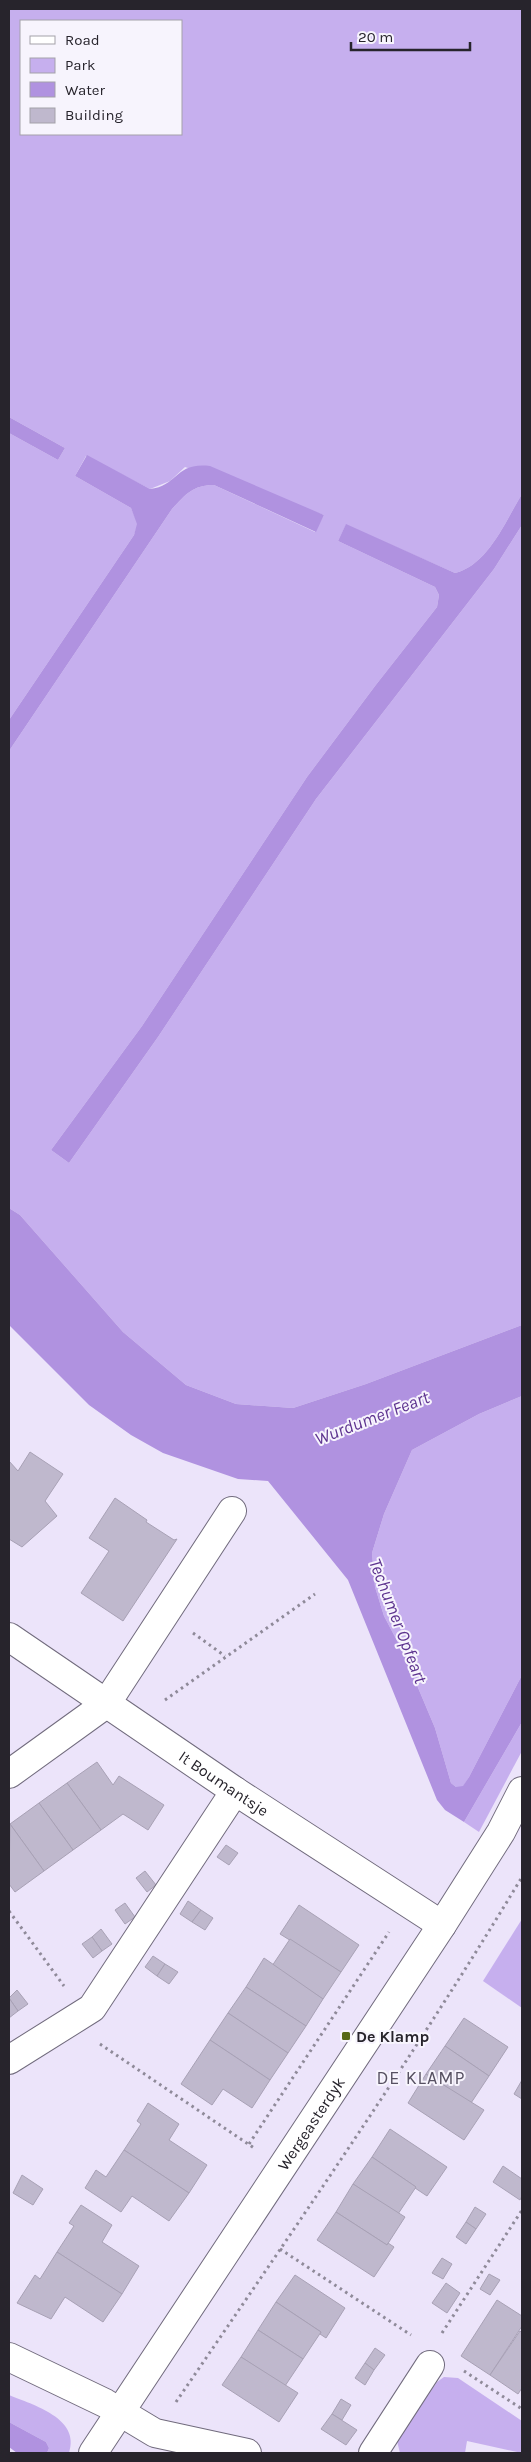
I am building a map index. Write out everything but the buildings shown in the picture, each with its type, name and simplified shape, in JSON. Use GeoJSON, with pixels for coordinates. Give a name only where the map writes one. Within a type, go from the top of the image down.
{"type":"FeatureCollection","features":[{"type":"Feature","properties":{"kind":"street"},"geometry":{"type":"LineString","coordinates":[[9,1774],[106,1704],[232,1511]]}},
{"type":"Feature","properties":{"kind":"street","name":"It Boumantsje"},"geometry":{"type":"LineString","coordinates":[[9,1637],[235,1791],[442,1925]]}},
{"type":"Feature","properties":{"kind":"street"},"geometry":{"type":"LineString","coordinates":[[9,2060],[92,2008],[235,1791]]}},
{"type":"Feature","properties":{"kind":"street","name":"Wergeasterdyk"},"geometry":{"type":"LineString","coordinates":[[93,2453],[442,1925],[501,1832],[522,1791]]}},
{"type":"Feature","properties":{"kind":"street"},"geometry":{"type":"LineString","coordinates":[[373,2453],[434,2353]]}},
{"type":"Feature","properties":{"kind":"street"},"geometry":{"type":"LineString","coordinates":[[9,2358],[105,2403],[155,2433],[247,2453]]}},
{"type":"Feature","properties":{"kind":"path"},"geometry":{"type":"LineString","coordinates":[[135,1723],[315,1594]]}},
{"type":"Feature","properties":{"kind":"path"},"geometry":{"type":"LineString","coordinates":[[155,2433],[319,2190],[492,1927],[522,1877]]}},
{"type":"Feature","properties":{"kind":"path"},"geometry":{"type":"LineString","coordinates":[[248,2144],[408,1903]]}},
{"type":"Feature","properties":{"kind":"path"},"geometry":{"type":"LineString","coordinates":[[9,1911],[60,1982],[92,2008]]}},
{"type":"Feature","properties":{"kind":"path"},"geometry":{"type":"LineString","coordinates":[[68,2023],[319,2190]]}},
{"type":"Feature","properties":{"kind":"path"},"geometry":{"type":"LineString","coordinates":[[522,2210],[434,2353],[438,2353],[522,2409]]}},
{"type":"Feature","properties":{"kind":"path"},"geometry":{"type":"LineString","coordinates":[[280,2249],[416,2338]]}},
{"type":"Feature","properties":{"kind":"green space"},"geometry":{"type":"Polygon","coordinates":[[[9,9],[522,9],[522,494],[495,540],[486,551],[477,561],[455,573],[346,525],[338,541],[435,587],[439,595],[437,607],[307,777],[142,1026],[51,1150],[69,1163],[158,1037],[316,799],[494,569],[522,525],[522,1325],[366,1384],[293,1408],[236,1404],[186,1385],[123,1332],[20,1215],[9,1208],[9,751],[172,509],[190,491],[207,485],[214,485],[315,532],[324,515],[185,467],[170,481],[150,489],[86,456],[75,476],[131,508],[138,524],[134,535],[9,720],[9,433],[58,460],[65,448],[9,417],[9,9]]]}},
{"type":"Feature","properties":{"kind":"green space"},"geometry":{"type":"Polygon","coordinates":[[[522,1396],[522,1675],[469,1777],[463,1787],[456,1787],[451,1783],[435,1728],[403,1652],[384,1616],[375,1587],[372,1553],[384,1514],[412,1450],[479,1414],[522,1396]]]}},
{"type":"Feature","properties":{"kind":"green space"},"geometry":{"type":"Polygon","coordinates":[[[522,1722],[522,1751],[479,1832],[464,1822],[522,1722]]]}},
{"type":"Feature","properties":{"kind":"green space"},"geometry":{"type":"Polygon","coordinates":[[[522,1919],[522,2008],[483,1981],[522,1919]]]}},
{"type":"Feature","properties":{"kind":"green space"},"geometry":{"type":"Polygon","coordinates":[[[444,2377],[458,2378],[522,2421],[522,2453],[467,2441],[465,2453],[400,2453],[397,2441],[437,2382],[444,2377]]]}},
{"type":"Feature","properties":{"kind":"green space"},"geometry":{"type":"Polygon","coordinates":[[[9,2395],[42,2409],[62,2422],[68,2431],[71,2441],[69,2453],[47,2453],[49,2448],[46,2442],[9,2422],[9,2395]]]}},
{"type":"Feature","properties":{"kind":"water"},"geometry":{"type":"Polygon","coordinates":[[[9,417],[65,448],[58,460],[9,433],[9,417]]]}},
{"type":"Feature","properties":{"kind":"water"},"geometry":{"type":"Polygon","coordinates":[[[87,455],[150,489],[167,484],[190,467],[210,466],[324,515],[316,532],[214,485],[207,485],[190,491],[172,509],[9,751],[9,720],[134,535],[137,524],[131,508],[75,476],[87,455]]]}},
{"type":"Feature","properties":{"kind":"water"},"geometry":{"type":"Polygon","coordinates":[[[522,494],[522,525],[494,569],[316,799],[158,1037],[69,1163],[51,1150],[142,1026],[307,777],[437,607],[439,595],[435,587],[338,541],[346,524],[455,573],[477,561],[486,551],[495,540],[522,494]]]}},
{"type":"Feature","properties":{"kind":"water","name":"Wurdumer Feart"},"geometry":{"type":"Polygon","coordinates":[[[9,1208],[20,1215],[123,1332],[186,1385],[236,1404],[293,1408],[366,1384],[522,1325],[522,1396],[479,1414],[412,1450],[384,1514],[372,1553],[375,1587],[384,1616],[403,1652],[435,1728],[451,1783],[456,1787],[463,1786],[469,1777],[522,1675],[522,1722],[464,1822],[445,1810],[437,1800],[348,1580],[268,1481],[238,1479],[163,1453],[131,1435],[89,1405],[9,1325],[9,1208]]]}},
{"type":"Feature","properties":{"kind":"water"},"geometry":{"type":"Polygon","coordinates":[[[9,2422],[46,2442],[49,2448],[47,2453],[17,2453],[9,2447],[9,2422]]]}},
{"type":"Feature","properties":{"kind":"place","name":"De Klamp"},"geometry":{"type":"Point","coordinates":[346,2036]}},
{"type":"Feature","properties":{"kind":"district","name":"DE KLAMP"},"geometry":{"type":"Point","coordinates":[421,2078]}},
{"type":"Feature","properties":{"kind":"water label","name":"Techumer Opfeart"},"geometry":{"type":"Point","coordinates":[398,1621]}}]}
